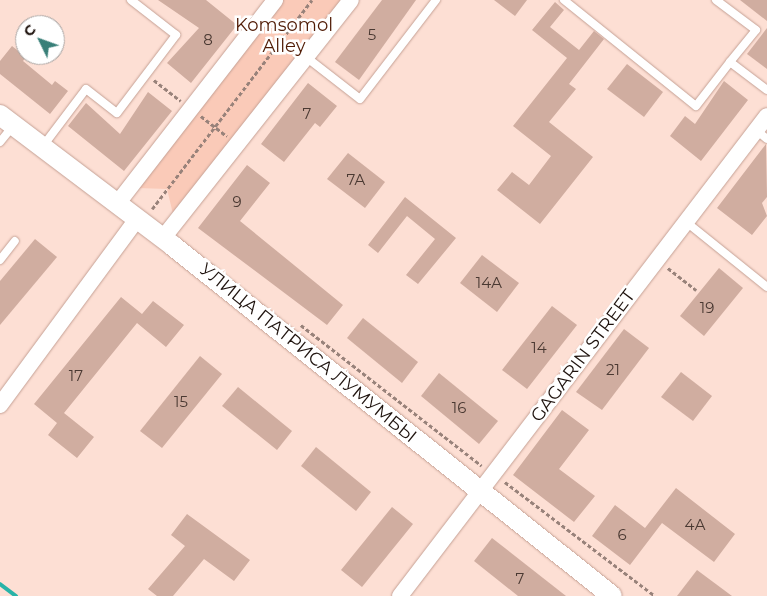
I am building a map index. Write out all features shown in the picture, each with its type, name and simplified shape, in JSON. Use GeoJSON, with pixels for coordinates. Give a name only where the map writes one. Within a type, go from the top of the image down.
{"type":"FeatureCollection","features":[{"type":"Feature","properties":{"kind":"street"},"geometry":{"type":"LineString","coordinates":[[117,204],[275,0]]}},
{"type":"Feature","properties":{"kind":"street"},"geometry":{"type":"LineString","coordinates":[[163,238],[351,0]]}},
{"type":"Feature","properties":{"kind":"street","name":"GAGARIN STREET"},"geometry":{"type":"LineString","coordinates":[[400,596],[481,492],[685,221],[762,135],[767,116]]}},
{"type":"Feature","properties":{"kind":"street","name":"УЛИЦА ПАТРИСА ЛУМУМБЫ"},"geometry":{"type":"LineString","coordinates":[[7,120],[117,204],[145,214],[163,238],[612,596]]}},
{"type":"Feature","properties":{"kind":"street"},"geometry":{"type":"LineString","coordinates":[[0,406],[145,214]]}},
{"type":"Feature","properties":{"kind":"lane"},"geometry":{"type":"LineString","coordinates":[[42,147],[86,90],[117,113],[176,35],[131,0]]}},
{"type":"Feature","properties":{"kind":"lane"},"geometry":{"type":"LineString","coordinates":[[306,57],[360,99],[436,0]]}},
{"type":"Feature","properties":{"kind":"lane"},"geometry":{"type":"LineString","coordinates":[[564,0],[696,106],[756,30],[716,0]]}},
{"type":"Feature","properties":{"kind":"lane"},"geometry":{"type":"LineString","coordinates":[[730,62],[767,90]]}},
{"type":"Feature","properties":{"kind":"lane"},"geometry":{"type":"LineString","coordinates":[[0,142],[7,120]]}},
{"type":"Feature","properties":{"kind":"lane"},"geometry":{"type":"LineString","coordinates":[[685,221],[767,287]]}},
{"type":"Feature","properties":{"kind":"lane"},"geometry":{"type":"LineString","coordinates":[[0,260],[15,241]]}},
{"type":"Feature","properties":{"kind":"path"},"geometry":{"type":"LineString","coordinates":[[145,214],[312,0]]}},
{"type":"Feature","properties":{"kind":"path"},"geometry":{"type":"LineString","coordinates":[[656,260],[696,290]]}},
{"type":"Feature","properties":{"kind":"path"},"geometry":{"type":"LineString","coordinates":[[297,322],[655,596]]}},
{"type":"Feature","properties":{"kind":"green space","name":"Komsomol Alley"},"geometry":{"type":"Polygon","coordinates":[[[283,0],[342,0],[173,214],[167,189],[138,188],[283,0]]]}},
{"type":"Feature","properties":{"kind":"building"},"geometry":{"type":"Polygon","coordinates":[[[158,0],[206,0],[237,25],[191,83],[167,63],[199,28],[158,0]]]}},
{"type":"Feature","properties":{"kind":"building"},"geometry":{"type":"Polygon","coordinates":[[[382,0],[416,0],[359,80],[335,62],[382,0]]]}},
{"type":"Feature","properties":{"kind":"building"},"geometry":{"type":"Polygon","coordinates":[[[494,0],[527,0],[515,16],[494,0]]]}},
{"type":"Feature","properties":{"kind":"building"},"geometry":{"type":"Polygon","coordinates":[[[740,0],[767,0],[767,21],[740,0]]]}},
{"type":"Feature","properties":{"kind":"building"},"geometry":{"type":"Polygon","coordinates":[[[555,2],[564,10],[550,27],[579,50],[594,31],[604,39],[569,84],[576,89],[549,122],[593,157],[540,224],[497,190],[512,172],[529,185],[551,156],[513,126],[567,58],[532,30],[555,2]]]}},
{"type":"Feature","properties":{"kind":"building"},"geometry":{"type":"Polygon","coordinates":[[[767,28],[767,69],[747,54],[767,28]]]}},
{"type":"Feature","properties":{"kind":"building"},"geometry":{"type":"Polygon","coordinates":[[[12,46],[15,48],[15,65],[28,65],[52,85],[55,81],[68,91],[50,114],[0,74],[0,61],[12,46]]]}},
{"type":"Feature","properties":{"kind":"building"},"geometry":{"type":"Polygon","coordinates":[[[627,64],[663,92],[644,117],[607,89],[627,64]]]}},
{"type":"Feature","properties":{"kind":"building"},"geometry":{"type":"Polygon","coordinates":[[[724,81],[748,100],[701,161],[670,136],[685,116],[695,124],[724,81]]]}},
{"type":"Feature","properties":{"kind":"building"},"geometry":{"type":"Polygon","coordinates":[[[308,83],[337,106],[320,127],[315,123],[284,162],[261,144],[308,83]]]}},
{"type":"Feature","properties":{"kind":"building"},"geometry":{"type":"Polygon","coordinates":[[[148,92],[172,111],[124,171],[68,126],[86,103],[120,134],[148,92]]]}},
{"type":"Feature","properties":{"kind":"building"},"geometry":{"type":"Polygon","coordinates":[[[766,144],[767,197],[762,203],[767,216],[752,235],[717,208],[766,144]]]}},
{"type":"Feature","properties":{"kind":"building"},"geometry":{"type":"Polygon","coordinates":[[[348,153],[385,182],[365,208],[327,179],[348,153]]]}},
{"type":"Feature","properties":{"kind":"building"},"geometry":{"type":"Polygon","coordinates":[[[247,165],[270,183],[240,221],[343,305],[327,325],[198,228],[247,165]]]}},
{"type":"Feature","properties":{"kind":"building"},"geometry":{"type":"Polygon","coordinates":[[[405,197],[456,238],[418,284],[406,275],[435,239],[407,216],[378,253],[368,245],[405,197]]]}},
{"type":"Feature","properties":{"kind":"building"},"geometry":{"type":"Polygon","coordinates":[[[35,239],[57,257],[0,325],[0,281],[35,239]]]}},
{"type":"Feature","properties":{"kind":"building"},"geometry":{"type":"Polygon","coordinates":[[[482,255],[519,283],[497,312],[460,283],[482,255]]]}},
{"type":"Feature","properties":{"kind":"building"},"geometry":{"type":"Polygon","coordinates":[[[719,268],[743,288],[704,336],[680,316],[719,268]]]}},
{"type":"Feature","properties":{"kind":"building"},"geometry":{"type":"Polygon","coordinates":[[[121,297],[142,314],[153,301],[184,325],[166,347],[137,323],[64,413],[94,437],[77,458],[48,435],[57,423],[34,404],[121,297]]]}},
{"type":"Feature","properties":{"kind":"building"},"geometry":{"type":"Polygon","coordinates":[[[552,306],[577,325],[527,389],[502,370],[552,306]]]}},
{"type":"Feature","properties":{"kind":"building"},"geometry":{"type":"Polygon","coordinates":[[[363,318],[418,362],[402,383],[347,338],[363,318]]]}},
{"type":"Feature","properties":{"kind":"building"},"geometry":{"type":"Polygon","coordinates":[[[624,329],[649,348],[602,410],[576,392],[624,329]]]}},
{"type":"Feature","properties":{"kind":"building"},"geometry":{"type":"Polygon","coordinates":[[[200,356],[222,374],[162,448],[140,431],[200,356]]]}},
{"type":"Feature","properties":{"kind":"building"},"geometry":{"type":"Polygon","coordinates":[[[681,372],[712,396],[693,421],[661,397],[681,372]]]}},
{"type":"Feature","properties":{"kind":"building"},"geometry":{"type":"Polygon","coordinates":[[[439,373],[498,421],[479,444],[421,396],[439,373]]]}},
{"type":"Feature","properties":{"kind":"building"},"geometry":{"type":"Polygon","coordinates":[[[238,387],[292,431],[277,450],[222,406],[238,387]]]}},
{"type":"Feature","properties":{"kind":"building"},"geometry":{"type":"Polygon","coordinates":[[[562,410],[589,430],[559,469],[595,496],[574,522],[513,475],[562,410]]]}},
{"type":"Feature","properties":{"kind":"building"},"geometry":{"type":"Polygon","coordinates":[[[316,447],[371,492],[356,511],[301,466],[316,447]]]}},
{"type":"Feature","properties":{"kind":"building"},"geometry":{"type":"Polygon","coordinates":[[[676,488],[735,534],[714,562],[662,523],[630,565],[592,536],[615,505],[645,528],[676,488]]]}},
{"type":"Feature","properties":{"kind":"building"},"geometry":{"type":"Polygon","coordinates":[[[392,507],[413,524],[362,587],[341,570],[392,507]]]}},
{"type":"Feature","properties":{"kind":"building"},"geometry":{"type":"Polygon","coordinates":[[[187,514],[250,560],[234,581],[204,559],[173,596],[157,596],[148,589],[185,546],[171,535],[187,514]]]}},
{"type":"Feature","properties":{"kind":"building"},"geometry":{"type":"Polygon","coordinates":[[[492,538],[566,596],[518,596],[474,561],[492,538]]]}},
{"type":"Feature","properties":{"kind":"building"},"geometry":{"type":"Polygon","coordinates":[[[697,570],[732,596],[677,596],[697,570]]]}},
{"type":"Feature","properties":{"kind":"waterway"},"geometry":{"type":"LineString","coordinates":[[0,584],[16,596]]}}]}
